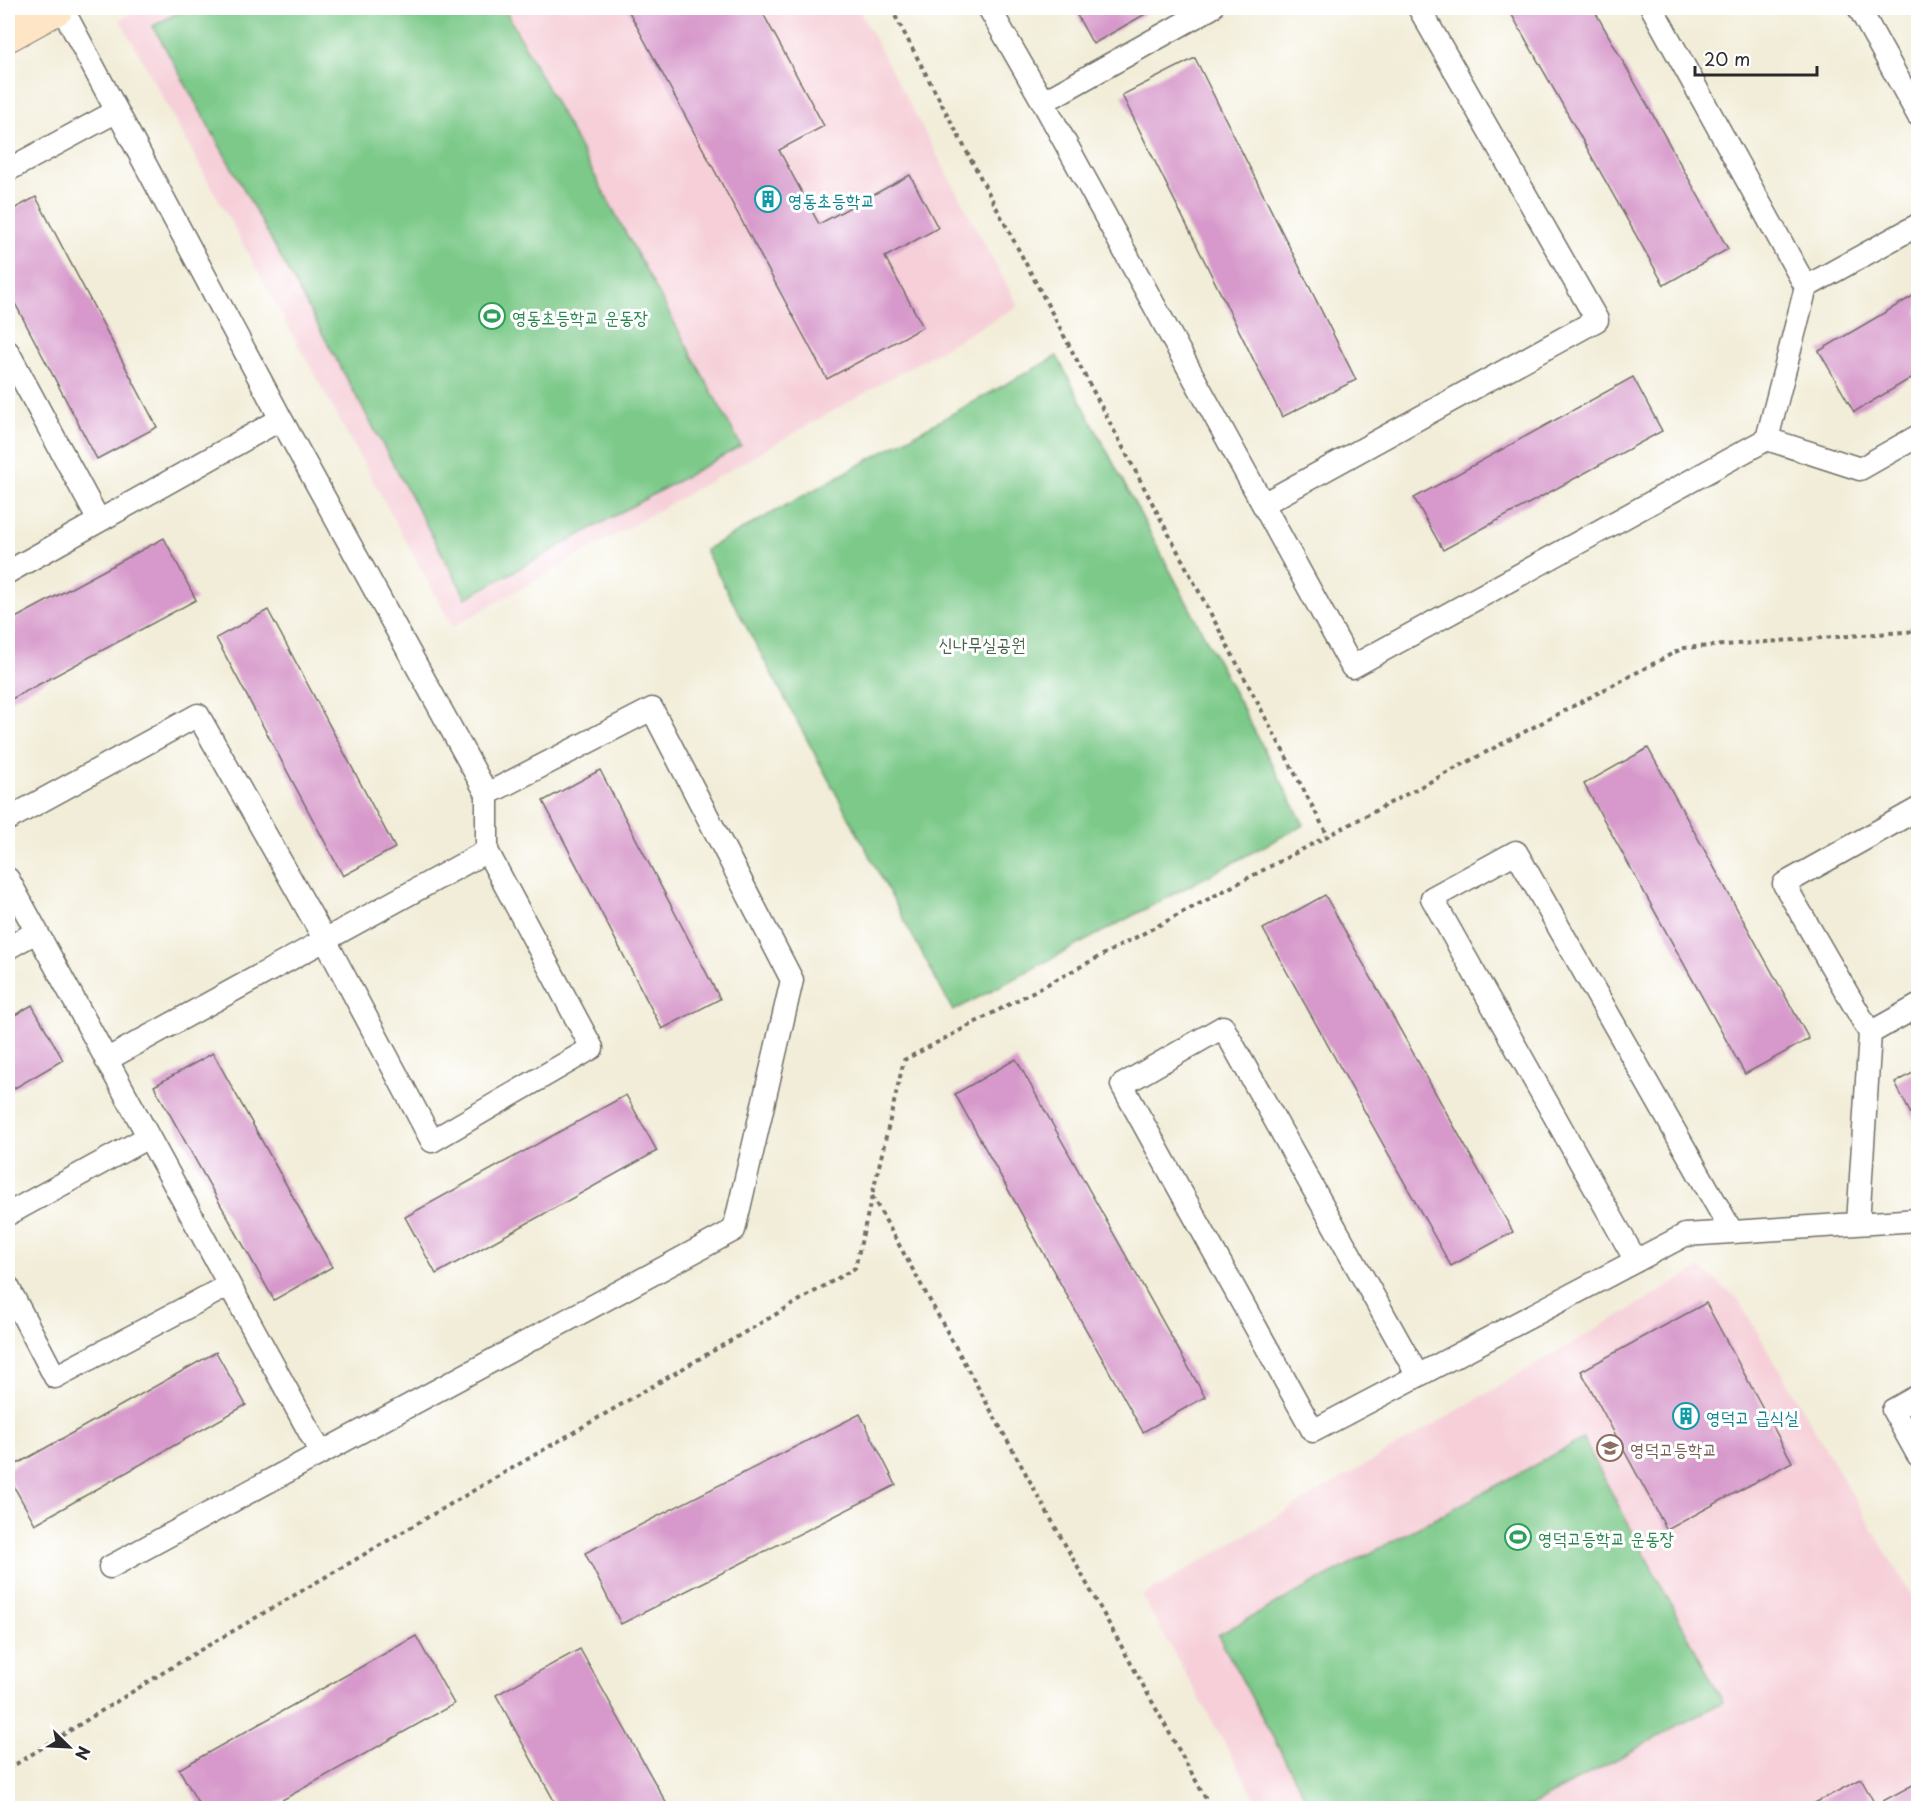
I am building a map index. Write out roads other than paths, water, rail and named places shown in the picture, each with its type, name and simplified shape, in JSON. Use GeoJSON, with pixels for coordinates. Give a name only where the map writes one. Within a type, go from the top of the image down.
{"type":"FeatureCollection","features":[{"type":"Feature","properties":{"kind":"street"},"geometry":{"type":"LineString","coordinates":[[9,30],[59,8]]}},
{"type":"Feature","properties":{"kind":"lane"},"geometry":{"type":"LineString","coordinates":[[8,819],[198,714],[325,940],[432,1141],[592,1048],[487,851],[487,795],[59,8]]}},
{"type":"Feature","properties":{"kind":"lane"},"geometry":{"type":"LineString","coordinates":[[989,8],[1043,102],[1352,667],[1767,439],[1860,469],[1918,436]]}},
{"type":"Feature","properties":{"kind":"lane"},"geometry":{"type":"LineString","coordinates":[[1043,102],[1211,8]]}},
{"type":"Feature","properties":{"kind":"lane"},"geometry":{"type":"LineString","coordinates":[[1263,504],[1597,320],[1419,8]]}},
{"type":"Feature","properties":{"kind":"lane"},"geometry":{"type":"LineString","coordinates":[[1652,8],[1806,286],[1767,439]]}},
{"type":"Feature","properties":{"kind":"lane"},"geometry":{"type":"LineString","coordinates":[[1859,8],[1918,115]]}},
{"type":"Feature","properties":{"kind":"lane"},"geometry":{"type":"LineString","coordinates":[[8,170],[117,111]]}},
{"type":"Feature","properties":{"kind":"lane"},"geometry":{"type":"LineString","coordinates":[[1806,286],[1918,225]]}},
{"type":"Feature","properties":{"kind":"lane"},"geometry":{"type":"LineString","coordinates":[[8,352],[99,521]]}},
{"type":"Feature","properties":{"kind":"lane"},"geometry":{"type":"LineString","coordinates":[[8,572],[281,419]]}},
{"type":"Feature","properties":{"kind":"lane"},"geometry":{"type":"LineString","coordinates":[[110,1567],[734,1230],[792,980],[652,709],[487,795]]}},
{"type":"Feature","properties":{"kind":"lane"},"geometry":{"type":"LineString","coordinates":[[1858,1224],[1870,1033],[1784,884],[1918,809]]}},
{"type":"Feature","properties":{"kind":"lane"},"geometry":{"type":"LineString","coordinates":[[106,1060],[487,851]]}},
{"type":"Feature","properties":{"kind":"lane"},"geometry":{"type":"LineString","coordinates":[[1636,1260],[1432,898],[1516,852],[1732,1232]]}},
{"type":"Feature","properties":{"kind":"lane"},"geometry":{"type":"LineString","coordinates":[[8,879],[321,1453]]}},
{"type":"Feature","properties":{"kind":"lane"},"geometry":{"type":"LineString","coordinates":[[8,948],[36,932]]}},
{"type":"Feature","properties":{"kind":"lane"},"geometry":{"type":"LineString","coordinates":[[1870,1033],[1918,1006]]}},
{"type":"Feature","properties":{"kind":"lane"},"geometry":{"type":"LineString","coordinates":[[1418,1376],[1223,1027],[1122,1085],[1313,1431],[1418,1376],[1636,1260],[1685,1235],[1918,1220]]}},
{"type":"Feature","properties":{"kind":"lane"},"geometry":{"type":"LineString","coordinates":[[8,1215],[148,1137]]}},
{"type":"Feature","properties":{"kind":"lane"},"geometry":{"type":"LineString","coordinates":[[8,1287],[55,1377],[229,1285]]}},
{"type":"Feature","properties":{"kind":"lane"},"geometry":{"type":"LineString","coordinates":[[1918,1396],[1893,1410],[1918,1455]]}},
{"type":"Feature","properties":{"kind":"place","name":"영동초등학교"},"geometry":{"type":"Point","coordinates":[768,199]}},
{"type":"Feature","properties":{"kind":"place","name":"영동초등학교 운동장"},"geometry":{"type":"Point","coordinates":[492,316]}},
{"type":"Feature","properties":{"kind":"place","name":"영덕고 급식실"},"geometry":{"type":"Point","coordinates":[1686,1416]}},
{"type":"Feature","properties":{"kind":"place","name":"영덕고등학교"},"geometry":{"type":"Point","coordinates":[1610,1448]}},
{"type":"Feature","properties":{"kind":"place","name":"영덕고등학교 운동장"},"geometry":{"type":"Point","coordinates":[1518,1537]}},
{"type":"Feature","properties":{"kind":"park label","name":"신나무실공원"},"geometry":{"type":"Point","coordinates":[982,643]}}]}
